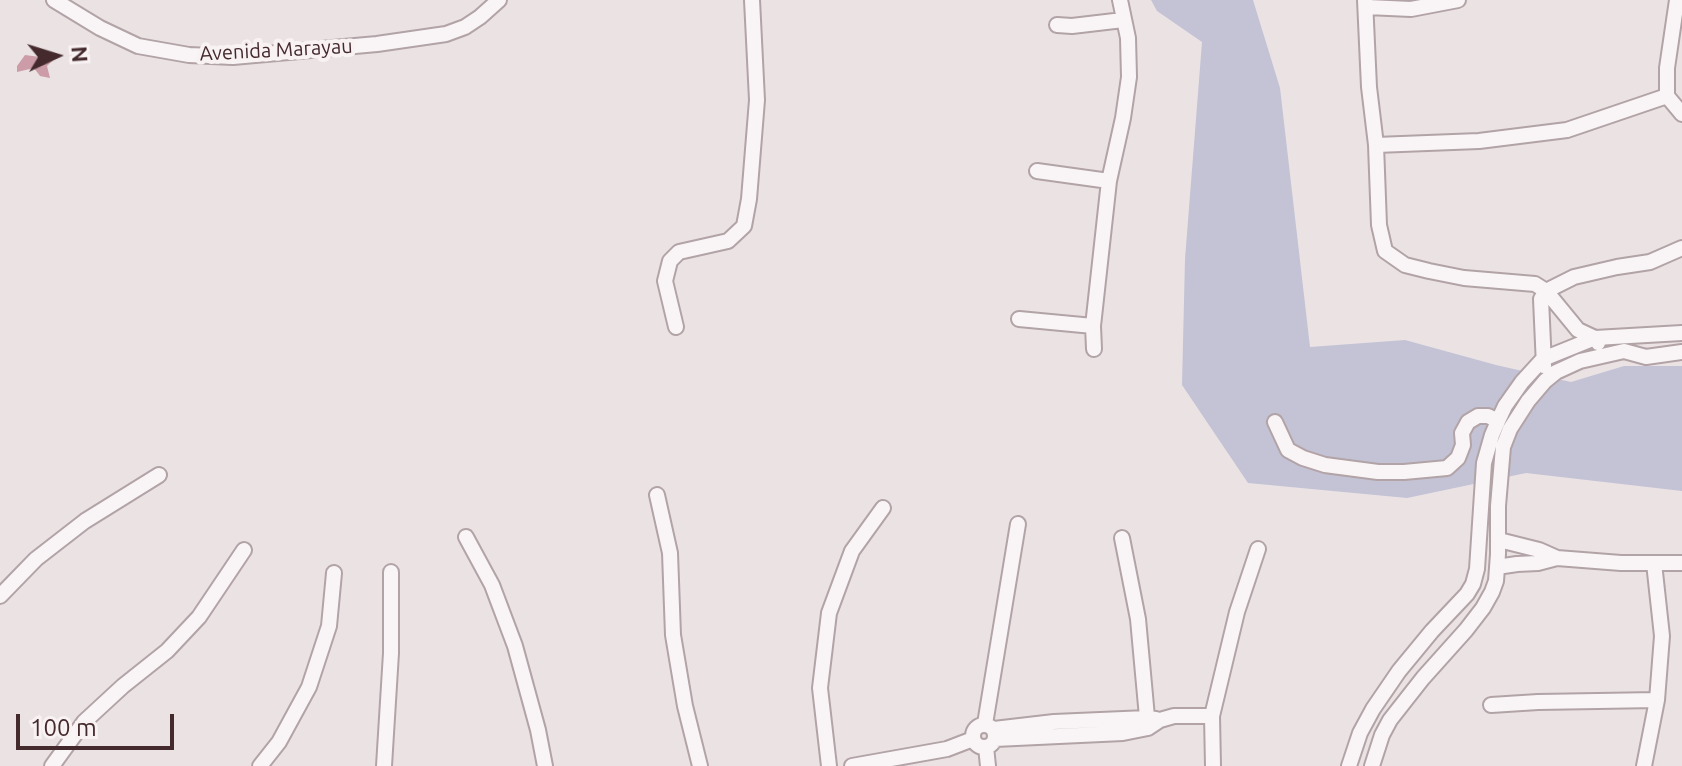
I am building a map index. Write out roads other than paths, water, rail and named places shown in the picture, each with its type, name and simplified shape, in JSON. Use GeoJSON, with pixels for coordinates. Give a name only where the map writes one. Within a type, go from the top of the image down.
{"type":"FeatureCollection","features":[{"type":"Feature","properties":{"kind":"street","name":"Avenida Marayau"},"geometry":{"type":"LineString","coordinates":[[54,0],[100,28],[138,46],[189,55],[233,57],[377,44],[446,34],[465,27],[499,0]]}},
{"type":"Feature","properties":{"kind":"street"},"geometry":{"type":"LineString","coordinates":[[676,327],[665,281],[670,261],[679,252],[728,241],[744,226],[757,100],[752,0]]}},
{"type":"Feature","properties":{"kind":"street"},"geometry":{"type":"LineString","coordinates":[[1094,349],[1093,326],[1109,181],[1129,77],[1128,38],[1120,0]]}},
{"type":"Feature","properties":{"kind":"street"},"geometry":{"type":"LineString","coordinates":[[1458,0],[1411,9],[1366,4],[1379,225],[1385,251],[1405,265],[1429,271],[1464,278],[1535,284],[1546,291],[1578,330],[1595,338],[1605,354]]}},
{"type":"Feature","properties":{"kind":"street"},"geometry":{"type":"LineString","coordinates":[[1677,0],[1667,68],[1667,96],[1682,114]]}},
{"type":"Feature","properties":{"kind":"street"},"geometry":{"type":"LineString","coordinates":[[1057,25],[1123,20]]}},
{"type":"Feature","properties":{"kind":"street"},"geometry":{"type":"LineString","coordinates":[[1376,145],[1479,141],[1567,130],[1667,96]]}},
{"type":"Feature","properties":{"kind":"street"},"geometry":{"type":"LineString","coordinates":[[1037,171],[1109,181]]}},
{"type":"Feature","properties":{"kind":"street"},"geometry":{"type":"LineString","coordinates":[[1545,381],[1541,299],[1546,291],[1574,277],[1650,262],[1682,248]]}},
{"type":"Feature","properties":{"kind":"street"},"geometry":{"type":"LineString","coordinates":[[1019,319],[1093,326]]}},
{"type":"Feature","properties":{"kind":"street"},"geometry":{"type":"LineString","coordinates":[[1349,766],[1360,733],[1390,684],[1473,584],[1477,569],[1484,463],[1505,406],[1522,382],[1543,359],[1595,338],[1682,333]]}},
{"type":"Feature","properties":{"kind":"street"},"geometry":{"type":"LineString","coordinates":[[1372,766],[1386,728],[1438,659],[1466,630],[1492,592],[1497,567],[1503,447],[1516,418],[1545,381],[1580,361],[1624,351],[1646,357],[1682,352]]}},
{"type":"Feature","properties":{"kind":"street"},"geometry":{"type":"LineString","coordinates":[[1275,422],[1288,450],[1303,458],[1338,467],[1404,472],[1447,468],[1458,458],[1463,445],[1462,433],[1468,422],[1478,416],[1488,416],[1498,421]]}},
{"type":"Feature","properties":{"kind":"street"},"geometry":{"type":"LineString","coordinates":[[0,596],[36,559],[85,521],[159,475]]}},
{"type":"Feature","properties":{"kind":"street"},"geometry":{"type":"LineString","coordinates":[[657,495],[670,553],[673,635],[685,706],[700,766]]}},
{"type":"Feature","properties":{"kind":"street"},"geometry":{"type":"LineString","coordinates":[[829,766],[820,688],[829,613],[852,551],[883,508]]}},
{"type":"Feature","properties":{"kind":"street"},"geometry":{"type":"LineString","coordinates":[[988,766],[987,736],[1018,524]]}},
{"type":"Feature","properties":{"kind":"street"},"geometry":{"type":"LineString","coordinates":[[466,537],[492,585],[515,646],[545,766]]}},
{"type":"Feature","properties":{"kind":"street"},"geometry":{"type":"LineString","coordinates":[[1122,538],[1138,619],[1152,722]]}},
{"type":"Feature","properties":{"kind":"street"},"geometry":{"type":"LineString","coordinates":[[1499,540],[1557,558]]}},
{"type":"Feature","properties":{"kind":"street"},"geometry":{"type":"LineString","coordinates":[[1213,766],[1212,716],[1237,612],[1258,549]]}},
{"type":"Feature","properties":{"kind":"street"},"geometry":{"type":"LineString","coordinates":[[52,766],[84,722],[167,651],[199,617],[244,550]]}},
{"type":"Feature","properties":{"kind":"street"},"geometry":{"type":"LineString","coordinates":[[1497,567],[1557,558],[1621,563],[1682,563]]}},
{"type":"Feature","properties":{"kind":"street"},"geometry":{"type":"LineString","coordinates":[[1644,766],[1657,700],[1662,636],[1654,563]]}},
{"type":"Feature","properties":{"kind":"street"},"geometry":{"type":"LineString","coordinates":[[384,766],[391,653],[391,572]]}},
{"type":"Feature","properties":{"kind":"street"},"geometry":{"type":"LineString","coordinates":[[260,766],[279,742],[309,687],[329,626],[334,573]]}},
{"type":"Feature","properties":{"kind":"street"},"geometry":{"type":"LineString","coordinates":[[1424,641],[1438,659]]}},
{"type":"Feature","properties":{"kind":"street"},"geometry":{"type":"LineString","coordinates":[[1406,665],[1423,678]]}},
{"type":"Feature","properties":{"kind":"street"},"geometry":{"type":"LineString","coordinates":[[1491,705],[1657,700]]}},
{"type":"Feature","properties":{"kind":"street"},"geometry":{"type":"LineString","coordinates":[[852,766],[947,749],[987,736],[1123,733],[1174,716],[1212,716]]}}]}
